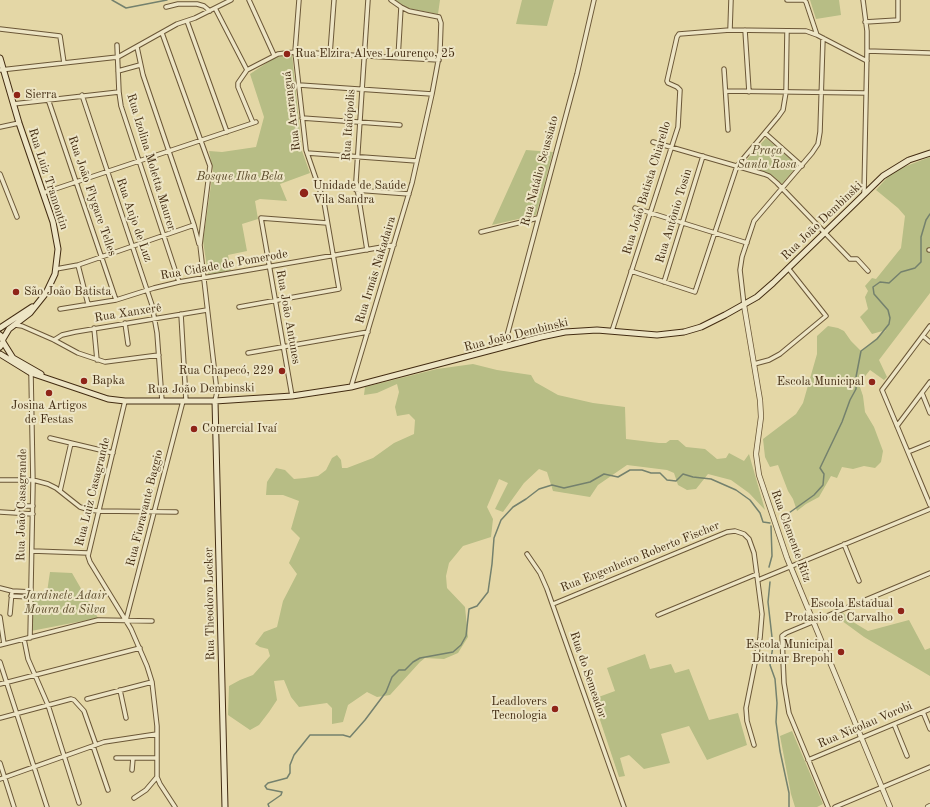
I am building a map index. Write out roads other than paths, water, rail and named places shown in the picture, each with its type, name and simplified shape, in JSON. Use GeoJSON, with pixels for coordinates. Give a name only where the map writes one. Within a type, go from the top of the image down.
{"type":"FeatureCollection","features":[{"type":"Feature","properties":{"kind":"main road","name":"Rua Luiz Tramontin"},"geometry":{"type":"LineString","coordinates":[[0,58],[1,70],[43,193],[56,236],[58,249],[56,269],[50,287],[30,313],[8,330],[2,339],[0,347]]}},
{"type":"Feature","properties":{"kind":"main road","name":"Rua João Dembinski"},"geometry":{"type":"LineString","coordinates":[[0,354],[31,373],[108,399],[125,401],[215,401],[292,396],[351,387],[565,332],[587,330],[657,335],[684,332],[701,327],[744,305],[768,288],[883,176],[909,160],[930,154]]}},
{"type":"Feature","properties":{"kind":"main road","name":"Rua Luiz Tramontin"},"geometry":{"type":"LineString","coordinates":[[0,328],[38,303]]}},
{"type":"Feature","properties":{"kind":"main road","name":"Rua João Dembinski"},"geometry":{"type":"LineString","coordinates":[[2,339],[13,358],[52,380]]}},
{"type":"Feature","properties":{"kind":"main road","name":"Rua Theodoro Locker"},"geometry":{"type":"LineString","coordinates":[[215,401],[225,807]]}},
{"type":"Feature","properties":{"kind":"street"},"geometry":{"type":"LineString","coordinates":[[1,70],[118,57],[162,33],[231,0]]}},
{"type":"Feature","properties":{"kind":"street"},"geometry":{"type":"LineString","coordinates":[[249,0],[274,55]]}},
{"type":"Feature","properties":{"kind":"street","name":"Rua Araranguá"},"geometry":{"type":"LineString","coordinates":[[275,300],[339,289],[323,199],[307,153],[302,118],[295,52],[299,0]]}},
{"type":"Feature","properties":{"kind":"street"},"geometry":{"type":"LineString","coordinates":[[330,54],[334,0]]}},
{"type":"Feature","properties":{"kind":"street","name":"Rua Itaiópolis"},"geometry":{"type":"LineString","coordinates":[[367,250],[356,190],[368,0]]}},
{"type":"Feature","properties":{"kind":"street"},"geometry":{"type":"LineString","coordinates":[[391,0],[401,7],[398,58]]}},
{"type":"Feature","properties":{"kind":"street","name":"Rua Natálio Scussiato"},"geometry":{"type":"LineString","coordinates":[[504,347],[577,74],[594,0]]}},
{"type":"Feature","properties":{"kind":"street"},"geometry":{"type":"LineString","coordinates":[[731,0],[730,30],[806,31],[817,35],[867,61]]}},
{"type":"Feature","properties":{"kind":"street"},"geometry":{"type":"LineString","coordinates":[[787,0],[805,1],[817,35]]}},
{"type":"Feature","properties":{"kind":"street"},"geometry":{"type":"LineString","coordinates":[[863,0],[867,51],[864,194]]}},
{"type":"Feature","properties":{"kind":"street"},"geometry":{"type":"LineString","coordinates":[[865,22],[898,20],[898,0]]}},
{"type":"Feature","properties":{"kind":"street"},"geometry":{"type":"LineString","coordinates":[[166,7],[178,4],[196,4],[204,6],[210,11]]}},
{"type":"Feature","properties":{"kind":"street","name":"Rua Irmãs Nakadaira"},"geometry":{"type":"LineString","coordinates":[[351,387],[409,194],[439,60],[441,21],[439,17],[410,11],[401,7]]}},
{"type":"Feature","properties":{"kind":"street"},"geometry":{"type":"LineString","coordinates":[[215,8],[247,70]]}},
{"type":"Feature","properties":{"kind":"street"},"geometry":{"type":"LineString","coordinates":[[187,21],[227,132]]}},
{"type":"Feature","properties":{"kind":"street"},"geometry":{"type":"LineString","coordinates":[[0,29],[60,36],[64,63]]}},
{"type":"Feature","properties":{"kind":"street","name":"Rua João Batista Chiarello"},"geometry":{"type":"LineString","coordinates":[[612,331],[679,122],[680,92],[677,87],[667,82],[677,37],[679,34],[730,30]]}},
{"type":"Feature","properties":{"kind":"street"},"geometry":{"type":"LineString","coordinates":[[745,30],[749,92]]}},
{"type":"Feature","properties":{"kind":"street"},"geometry":{"type":"LineString","coordinates":[[632,271],[696,292],[737,166],[783,110],[786,92],[787,31]]}},
{"type":"Feature","properties":{"kind":"street"},"geometry":{"type":"LineString","coordinates":[[162,33],[209,162],[210,170],[200,245]]}},
{"type":"Feature","properties":{"kind":"street"},"geometry":{"type":"LineString","coordinates":[[744,305],[740,270],[754,221],[802,166],[818,144],[820,132],[823,38]]}},
{"type":"Feature","properties":{"kind":"street","name":"Rua Izolina Moletta Maurer"},"geometry":{"type":"LineString","coordinates":[[117,45],[118,92],[123,112],[178,282]]}},
{"type":"Feature","properties":{"kind":"street"},"geometry":{"type":"LineString","coordinates":[[137,47],[140,65],[200,245],[217,392],[215,401]]}},
{"type":"Feature","properties":{"kind":"street"},"geometry":{"type":"LineString","coordinates":[[867,51],[930,54]]}},
{"type":"Feature","properties":{"kind":"street"},"geometry":{"type":"LineString","coordinates":[[43,193],[254,123],[238,85],[239,80],[247,70],[274,55],[286,52],[295,52],[439,60]]}},
{"type":"Feature","properties":{"kind":"street"},"geometry":{"type":"LineString","coordinates":[[118,71],[140,65]]}},
{"type":"Feature","properties":{"kind":"street"},"geometry":{"type":"LineString","coordinates":[[724,69],[728,130]]}},
{"type":"Feature","properties":{"kind":"street"},"geometry":{"type":"LineString","coordinates":[[298,85],[432,94]]}},
{"type":"Feature","properties":{"kind":"street"},"geometry":{"type":"LineString","coordinates":[[726,91],[866,93]]}},
{"type":"Feature","properties":{"kind":"street"},"geometry":{"type":"LineString","coordinates":[[13,104],[118,92]]}},
{"type":"Feature","properties":{"kind":"street","name":"Rua Anjo de Luz"},"geometry":{"type":"LineString","coordinates":[[82,95],[155,318],[162,401]]}},
{"type":"Feature","properties":{"kind":"street","name":"Rua João Flygare Telles"},"geometry":{"type":"LineString","coordinates":[[48,99],[116,300]]}},
{"type":"Feature","properties":{"kind":"street"},"geometry":{"type":"LineString","coordinates":[[302,118],[400,125]]}},
{"type":"Feature","properties":{"kind":"street"},"geometry":{"type":"LineString","coordinates":[[0,127],[19,123]]}},
{"type":"Feature","properties":{"kind":"street"},"geometry":{"type":"LineString","coordinates":[[764,133],[802,166]]}},
{"type":"Feature","properties":{"kind":"street"},"geometry":{"type":"LineString","coordinates":[[653,142],[764,174],[774,180],[850,259],[856,259],[868,271]]}},
{"type":"Feature","properties":{"kind":"street"},"geometry":{"type":"LineString","coordinates":[[307,153],[417,161]]}},
{"type":"Feature","properties":{"kind":"street","name":"Rua Antônio Tosin"},"geometry":{"type":"LineString","coordinates":[[664,282],[703,156]]}},
{"type":"Feature","properties":{"kind":"street"},"geometry":{"type":"LineString","coordinates":[[0,174],[17,217]]}},
{"type":"Feature","properties":{"kind":"street"},"geometry":{"type":"LineString","coordinates":[[0,188],[5,189]]}},
{"type":"Feature","properties":{"kind":"street"},"geometry":{"type":"LineString","coordinates":[[356,190],[409,194]]}},
{"type":"Feature","properties":{"kind":"street"},"geometry":{"type":"LineString","coordinates":[[635,208],[747,243]]}},
{"type":"Feature","properties":{"kind":"street","name":"Rua João Antunes"},"geometry":{"type":"LineString","coordinates":[[292,396],[261,218],[327,223]]}},
{"type":"Feature","properties":{"kind":"street"},"geometry":{"type":"LineString","coordinates":[[481,232],[538,218]]}},
{"type":"Feature","properties":{"kind":"street"},"geometry":{"type":"LineString","coordinates":[[56,269],[78,265],[194,226]]}},
{"type":"Feature","properties":{"kind":"street","name":"Rua Cidade de Pomerode"},"geometry":{"type":"LineString","coordinates":[[60,309],[116,300],[178,282],[394,245]]}},
{"type":"Feature","properties":{"kind":"street"},"geometry":{"type":"LineString","coordinates":[[78,265],[88,304]]}},
{"type":"Feature","properties":{"kind":"street"},"geometry":{"type":"LineString","coordinates":[[754,364],[769,360],[780,354],[826,316],[788,268]]}},
{"type":"Feature","properties":{"kind":"street"},"geometry":{"type":"LineString","coordinates":[[239,307],[275,300]]}},
{"type":"Feature","properties":{"kind":"street","name":"Rua Clemente Ritz"},"geometry":{"type":"LineString","coordinates":[[744,305],[761,409],[756,448],[757,466],[790,566],[890,807]]}},
{"type":"Feature","properties":{"kind":"street","name":"Rua Xanxerê"},"geometry":{"type":"LineString","coordinates":[[54,340],[62,335],[94,328],[207,310]]}},
{"type":"Feature","properties":{"kind":"street","name":"Rua Fioravante Baggio"},"geometry":{"type":"LineString","coordinates":[[126,620],[184,401],[181,314]]}},
{"type":"Feature","properties":{"kind":"street"},"geometry":{"type":"LineString","coordinates":[[22,319],[22,326]]}},
{"type":"Feature","properties":{"kind":"street"},"geometry":{"type":"LineString","coordinates":[[14,324],[22,326],[54,340],[73,351],[97,360],[108,362],[159,355]]}},
{"type":"Feature","properties":{"kind":"street"},"geometry":{"type":"LineString","coordinates":[[125,324],[128,344]]}},
{"type":"Feature","properties":{"kind":"street"},"geometry":{"type":"LineString","coordinates":[[930,326],[882,390],[930,505]]}},
{"type":"Feature","properties":{"kind":"street"},"geometry":{"type":"LineString","coordinates":[[94,328],[97,360]]}},
{"type":"Feature","properties":{"kind":"street"},"geometry":{"type":"LineString","coordinates":[[248,353],[368,332]]}},
{"type":"Feature","properties":{"kind":"street"},"geometry":{"type":"LineString","coordinates":[[923,336],[930,342]]}},
{"type":"Feature","properties":{"kind":"street","name":"Rua João Casagrande"},"geometry":{"type":"LineString","coordinates":[[30,638],[34,480],[31,373]]}},
{"type":"Feature","properties":{"kind":"street"},"geometry":{"type":"LineString","coordinates":[[897,426],[930,382]]}},
{"type":"Feature","properties":{"kind":"street"},"geometry":{"type":"LineString","coordinates":[[922,393],[930,413]]}},
{"type":"Feature","properties":{"kind":"street","name":"Rua Luiz Casagrande"},"geometry":{"type":"LineString","coordinates":[[125,401],[88,553],[90,562],[126,620],[140,648],[152,682],[157,734],[157,777],[175,807]]}},
{"type":"Feature","properties":{"kind":"street"},"geometry":{"type":"LineString","coordinates":[[50,438],[112,452]]}},
{"type":"Feature","properties":{"kind":"street"},"geometry":{"type":"LineString","coordinates":[[60,490],[71,443]]}},
{"type":"Feature","properties":{"kind":"street"},"geometry":{"type":"LineString","coordinates":[[908,452],[930,443]]}},
{"type":"Feature","properties":{"kind":"street"},"geometry":{"type":"LineString","coordinates":[[0,480],[34,480],[48,484],[60,490],[80,507],[98,511],[176,512]]}},
{"type":"Feature","properties":{"kind":"street"},"geometry":{"type":"LineString","coordinates":[[16,513],[19,506],[33,506]]}},
{"type":"Feature","properties":{"kind":"street"},"geometry":{"type":"LineString","coordinates":[[758,580],[930,508]]}},
{"type":"Feature","properties":{"kind":"street"},"geometry":{"type":"LineString","coordinates":[[0,512],[33,514]]}},
{"type":"Feature","properties":{"kind":"street","name":"Rua Engenheiro Roberto Fischer"},"geometry":{"type":"LineString","coordinates":[[552,604],[727,532],[744,534],[749,539],[758,574]]}},
{"type":"Feature","properties":{"kind":"street"},"geometry":{"type":"LineString","coordinates":[[844,544],[859,581]]}},
{"type":"Feature","properties":{"kind":"street"},"geometry":{"type":"LineString","coordinates":[[32,551],[88,553]]}},
{"type":"Feature","properties":{"kind":"street","name":"Rua do Semeador"},"geometry":{"type":"LineString","coordinates":[[527,554],[540,573],[552,604],[624,807]]}},
{"type":"Feature","properties":{"kind":"street"},"geometry":{"type":"LineString","coordinates":[[828,807],[792,721],[787,704],[783,675],[782,636],[786,632],[930,573]]}},
{"type":"Feature","properties":{"kind":"street"},"geometry":{"type":"LineString","coordinates":[[658,615],[758,574],[762,605],[762,626],[746,708],[747,721],[754,745]]}},
{"type":"Feature","properties":{"kind":"street"},"geometry":{"type":"LineString","coordinates":[[0,588],[31,598]]}},
{"type":"Feature","properties":{"kind":"street"},"geometry":{"type":"LineString","coordinates":[[12,593],[31,592]]}},
{"type":"Feature","properties":{"kind":"street"},"geometry":{"type":"LineString","coordinates":[[10,614],[12,593]]}},
{"type":"Feature","properties":{"kind":"street"},"geometry":{"type":"LineString","coordinates":[[0,617],[2,644],[95,621],[152,621]]}},
{"type":"Feature","properties":{"kind":"street"},"geometry":{"type":"LineString","coordinates":[[24,639],[28,659],[48,705],[79,803]]}},
{"type":"Feature","properties":{"kind":"street"},"geometry":{"type":"LineString","coordinates":[[0,684],[140,648]]}},
{"type":"Feature","properties":{"kind":"street"},"geometry":{"type":"LineString","coordinates":[[0,662],[47,807]]}},
{"type":"Feature","properties":{"kind":"street"},"geometry":{"type":"LineString","coordinates":[[87,699],[152,682]]}},
{"type":"Feature","properties":{"kind":"street"},"geometry":{"type":"LineString","coordinates":[[120,690],[126,718]]}},
{"type":"Feature","properties":{"kind":"street"},"geometry":{"type":"LineString","coordinates":[[0,718],[71,699],[74,700],[84,711],[108,790]]}},
{"type":"Feature","properties":{"kind":"street","name":"Rua Nicolau Vorobi"},"geometry":{"type":"LineString","coordinates":[[808,760],[930,709]]}},
{"type":"Feature","properties":{"kind":"street"},"geometry":{"type":"LineString","coordinates":[[923,712],[930,729]]}},
{"type":"Feature","properties":{"kind":"street"},"geometry":{"type":"LineString","coordinates":[[894,724],[907,756]]}},
{"type":"Feature","properties":{"kind":"street"},"geometry":{"type":"LineString","coordinates":[[0,779],[94,745],[157,734]]}},
{"type":"Feature","properties":{"kind":"street"},"geometry":{"type":"LineString","coordinates":[[116,758],[156,758]]}},
{"type":"Feature","properties":{"kind":"street"},"geometry":{"type":"LineString","coordinates":[[132,770],[133,758]]}},
{"type":"Feature","properties":{"kind":"street"},"geometry":{"type":"LineString","coordinates":[[0,763],[14,807]]}},
{"type":"Feature","properties":{"kind":"street"},"geometry":{"type":"LineString","coordinates":[[835,807],[930,767]]}},
{"type":"Feature","properties":{"kind":"street"},"geometry":{"type":"LineString","coordinates":[[134,798],[146,790],[157,777]]}},
{"type":"Feature","properties":{"kind":"waterway"},"geometry":{"type":"LineString","coordinates":[[112,0],[126,8],[167,0]]}},
{"type":"Feature","properties":{"kind":"waterway"},"geometry":{"type":"LineString","coordinates":[[782,518],[814,495],[823,485],[824,474],[820,468],[856,389],[856,377],[861,351],[877,339],[889,324],[890,318],[888,310],[874,294],[873,287],[880,282],[889,283],[901,272],[915,268],[921,262],[921,237],[926,220],[930,214]]}},
{"type":"Feature","properties":{"kind":"waterway"},"geometry":{"type":"LineString","coordinates":[[269,807],[268,804],[281,795],[282,792],[267,789],[265,786],[268,783],[287,778],[290,773],[290,765],[294,755],[310,735],[343,735],[350,737],[386,692],[392,677],[399,670],[405,670],[413,662],[420,658],[453,652],[461,645],[466,636],[469,609],[477,606],[488,592],[494,538],[501,520],[513,507],[539,489],[552,485],[564,488],[590,482],[604,474],[618,477],[630,470],[660,473],[667,480],[676,481],[683,474],[711,479],[736,490],[750,500],[760,513],[763,522],[770,523]]}},
{"type":"Feature","properties":{"kind":"waterway"},"geometry":{"type":"LineString","coordinates":[[769,567],[772,556],[771,526]]}},
{"type":"Feature","properties":{"kind":"waterway"},"geometry":{"type":"LineString","coordinates":[[770,582],[768,602],[773,646],[770,665],[775,679],[777,703],[776,722],[780,751],[789,793],[789,807]]}},
{"type":"Feature","properties":{"kind":"place","name":"Rua Elzira Alves Lourenço, 25"},"geometry":{"type":"Point","coordinates":[287,54]}},
{"type":"Feature","properties":{"kind":"place","name":"Sierra"},"geometry":{"type":"Point","coordinates":[17,95]}},
{"type":"Feature","properties":{"kind":"place","name":"Unidade de Saúde Vila Sandra"},"geometry":{"type":"Point","coordinates":[304,193]}},
{"type":"Feature","properties":{"kind":"place","name":"São João Batista"},"geometry":{"type":"Point","coordinates":[16,292]}},
{"type":"Feature","properties":{"kind":"place","name":"Rua Chapecó, 229"},"geometry":{"type":"Point","coordinates":[282,371]}},
{"type":"Feature","properties":{"kind":"place","name":"Bapka"},"geometry":{"type":"Point","coordinates":[84,381]}},
{"type":"Feature","properties":{"kind":"place","name":"Escola Municipal"},"geometry":{"type":"Point","coordinates":[872,382]}},
{"type":"Feature","properties":{"kind":"place","name":"Josina Artigos de Festas"},"geometry":{"type":"Point","coordinates":[49,393]}},
{"type":"Feature","properties":{"kind":"place","name":"Comercial Ivaí"},"geometry":{"type":"Point","coordinates":[194,429]}},
{"type":"Feature","properties":{"kind":"place","name":"Escola Estadual Protasio de Carvalho"},"geometry":{"type":"Point","coordinates":[901,611]}},
{"type":"Feature","properties":{"kind":"place","name":"Escola Municipal Ditmar Brepohl"},"geometry":{"type":"Point","coordinates":[841,652]}},
{"type":"Feature","properties":{"kind":"place","name":"Leadlovers Tecnologia"},"geometry":{"type":"Point","coordinates":[555,709]}},
{"type":"Feature","properties":{"kind":"park label","name":"Praça Santa Rosa"},"geometry":{"type":"Point","coordinates":[767,158]}},
{"type":"Feature","properties":{"kind":"park label","name":"Bosque Ilha Bela"},"geometry":{"type":"Point","coordinates":[240,177]}},
{"type":"Feature","properties":{"kind":"park label","name":"Jardinete Adair Moura da Silva"},"geometry":{"type":"Point","coordinates":[65,603]}}]}
